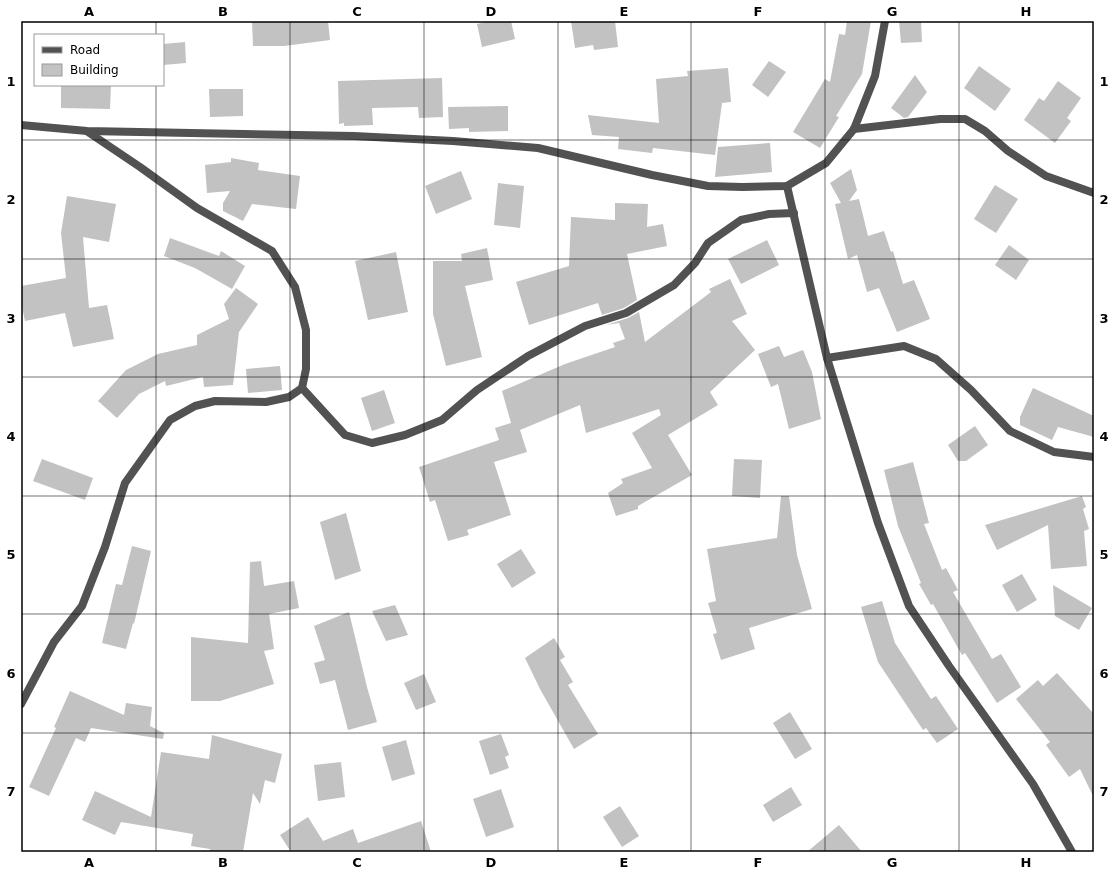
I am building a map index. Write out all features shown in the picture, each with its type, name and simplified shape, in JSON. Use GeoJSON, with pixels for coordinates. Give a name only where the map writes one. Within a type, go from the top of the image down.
{"type":"FeatureCollection","features":[{"type":"Feature","properties":{"kind":"street"},"geometry":{"type":"LineString","coordinates":[[21,126],[87,131],[354,136],[453,141],[538,148],[652,176],[708,186],[787,186],[826,163],[854,129],[875,76],[884,21]]}},
{"type":"Feature","properties":{"kind":"street"},"geometry":{"type":"LineString","coordinates":[[854,129],[940,118],[965,119],[985,131],[1008,151],[1046,176],[1094,193]]}},
{"type":"Feature","properties":{"kind":"street"},"geometry":{"type":"LineString","coordinates":[[21,704],[54,642],[82,606],[105,547],[125,484],[170,420],[195,406],[215,401],[266,402],[289,397],[302,388],[306,369],[306,330],[295,288],[272,251],[197,208],[87,131]]}},
{"type":"Feature","properties":{"kind":"street"},"geometry":{"type":"LineString","coordinates":[[787,186],[827,358],[878,523],[909,606],[949,666],[1033,784],[1072,852]]}},
{"type":"Feature","properties":{"kind":"street"},"geometry":{"type":"LineString","coordinates":[[302,388],[345,435],[372,443],[405,435],[442,420],[477,390],[528,356],[585,326],[626,313],[674,285],[695,263],[708,243],[741,220],[769,214],[794,213]]}},
{"type":"Feature","properties":{"kind":"street"},"geometry":{"type":"LineString","coordinates":[[827,358],[904,346],[936,360],[971,390],[1010,431],[1054,452],[1094,457]]}},
{"type":"Feature","properties":{"kind":"building"},"geometry":{"type":"Polygon","coordinates":[[[252,21],[328,21],[330,40],[284,46],[253,46],[252,21]]]}},
{"type":"Feature","properties":{"kind":"building"},"geometry":{"type":"Polygon","coordinates":[[[490,21],[511,21],[515,39],[482,47],[477,24],[490,21]]]}},
{"type":"Feature","properties":{"kind":"building"},"geometry":{"type":"Polygon","coordinates":[[[571,21],[615,21],[618,47],[594,50],[593,45],[575,48],[571,21]]]}},
{"type":"Feature","properties":{"kind":"building"},"geometry":{"type":"Polygon","coordinates":[[[847,21],[871,21],[862,74],[836,116],[839,117],[820,148],[793,132],[825,79],[830,82],[839,34],[845,35],[847,21]]]}},
{"type":"Feature","properties":{"kind":"building"},"geometry":{"type":"Polygon","coordinates":[[[899,21],[921,21],[922,42],[901,43],[899,21]]]}},
{"type":"Feature","properties":{"kind":"building"},"geometry":{"type":"Polygon","coordinates":[[[185,42],[186,63],[164,65],[164,44],[185,42]]]}},
{"type":"Feature","properties":{"kind":"building"},"geometry":{"type":"Polygon","coordinates":[[[769,61],[786,72],[768,97],[752,85],[769,61]]]}},
{"type":"Feature","properties":{"kind":"building"},"geometry":{"type":"Polygon","coordinates":[[[979,66],[1011,89],[995,111],[964,88],[979,66]]]}},
{"type":"Feature","properties":{"kind":"building"},"geometry":{"type":"Polygon","coordinates":[[[728,68],[731,102],[722,103],[715,155],[653,148],[652,153],[618,149],[619,137],[592,135],[588,115],[659,123],[656,79],[688,76],[687,71],[728,68]]]}},
{"type":"Feature","properties":{"kind":"building"},"geometry":{"type":"Polygon","coordinates":[[[915,75],[927,92],[908,117],[904,118],[891,108],[915,75]]]}},
{"type":"Feature","properties":{"kind":"building"},"geometry":{"type":"Polygon","coordinates":[[[442,78],[443,117],[419,118],[418,107],[372,108],[373,125],[344,126],[344,123],[339,124],[338,81],[442,78]]]}},
{"type":"Feature","properties":{"kind":"building"},"geometry":{"type":"Polygon","coordinates":[[[1058,81],[1081,98],[1067,118],[1071,121],[1055,143],[1024,120],[1039,98],[1044,101],[1058,81]]]}},
{"type":"Feature","properties":{"kind":"building"},"geometry":{"type":"Polygon","coordinates":[[[61,86],[111,86],[110,109],[61,108],[61,86]]]}},
{"type":"Feature","properties":{"kind":"building"},"geometry":{"type":"Polygon","coordinates":[[[209,89],[243,89],[243,116],[210,117],[209,89]]]}},
{"type":"Feature","properties":{"kind":"building"},"geometry":{"type":"Polygon","coordinates":[[[508,106],[508,131],[469,132],[469,128],[449,129],[448,107],[508,106]]]}},
{"type":"Feature","properties":{"kind":"building"},"geometry":{"type":"Polygon","coordinates":[[[770,143],[772,172],[715,177],[718,147],[770,143]]]}},
{"type":"Feature","properties":{"kind":"building"},"geometry":{"type":"Polygon","coordinates":[[[231,158],[259,163],[258,170],[300,176],[296,209],[252,204],[243,221],[223,211],[223,203],[230,191],[207,193],[205,165],[231,162],[231,158]]]}},
{"type":"Feature","properties":{"kind":"building"},"geometry":{"type":"Polygon","coordinates":[[[851,169],[857,190],[849,201],[859,199],[868,236],[884,231],[891,252],[893,251],[903,284],[914,280],[930,319],[897,332],[879,288],[867,292],[857,255],[848,259],[835,204],[841,203],[830,183],[851,169]]]}},
{"type":"Feature","properties":{"kind":"building"},"geometry":{"type":"Polygon","coordinates":[[[461,171],[472,199],[436,214],[425,186],[461,171]]]}},
{"type":"Feature","properties":{"kind":"building"},"geometry":{"type":"Polygon","coordinates":[[[498,183],[524,186],[520,228],[494,225],[498,183]]]}},
{"type":"Feature","properties":{"kind":"building"},"geometry":{"type":"Polygon","coordinates":[[[995,185],[1018,199],[996,233],[974,219],[995,185]]]}},
{"type":"Feature","properties":{"kind":"building"},"geometry":{"type":"Polygon","coordinates":[[[67,196],[116,204],[109,242],[83,237],[89,308],[107,305],[114,339],[73,347],[65,313],[25,321],[21,302],[21,286],[66,278],[61,233],[67,196]]]}},
{"type":"Feature","properties":{"kind":"building"},"geometry":{"type":"Polygon","coordinates":[[[615,203],[648,204],[647,227],[663,224],[667,246],[627,254],[637,300],[624,308],[602,315],[598,303],[529,325],[516,282],[569,266],[571,217],[615,220],[615,203]]]}},
{"type":"Feature","properties":{"kind":"building"},"geometry":{"type":"Polygon","coordinates":[[[170,238],[219,256],[221,251],[245,266],[232,289],[195,268],[164,256],[170,238]]]}},
{"type":"Feature","properties":{"kind":"building"},"geometry":{"type":"Polygon","coordinates":[[[767,240],[779,265],[741,284],[728,259],[767,240]]]}},
{"type":"Feature","properties":{"kind":"building"},"geometry":{"type":"Polygon","coordinates":[[[1009,245],[1029,260],[1016,280],[995,265],[1009,245]]]}},
{"type":"Feature","properties":{"kind":"building"},"geometry":{"type":"Polygon","coordinates":[[[487,248],[493,280],[465,286],[482,357],[446,366],[433,314],[433,261],[462,261],[461,254],[487,248]]]}},
{"type":"Feature","properties":{"kind":"building"},"geometry":{"type":"Polygon","coordinates":[[[396,252],[408,312],[368,320],[355,261],[396,252]]]}},
{"type":"Feature","properties":{"kind":"building"},"geometry":{"type":"Polygon","coordinates":[[[730,279],[747,314],[732,321],[755,350],[710,392],[718,405],[668,435],[692,475],[638,506],[638,509],[616,516],[608,493],[623,483],[621,479],[652,468],[632,433],[661,415],[659,409],[586,433],[580,405],[520,430],[527,452],[494,462],[511,515],[467,530],[469,535],[448,541],[435,500],[430,502],[419,467],[499,440],[495,428],[511,423],[502,391],[565,364],[615,347],[613,343],[625,339],[619,323],[606,325],[628,318],[639,312],[645,342],[711,292],[709,289],[730,279]]]}},
{"type":"Feature","properties":{"kind":"building"},"geometry":{"type":"Polygon","coordinates":[[[236,288],[258,304],[239,332],[233,385],[204,387],[203,377],[166,386],[165,381],[139,394],[117,418],[98,401],[126,370],[158,354],[197,345],[197,335],[229,319],[224,304],[236,288]]]}},
{"type":"Feature","properties":{"kind":"building"},"geometry":{"type":"Polygon","coordinates":[[[779,346],[784,357],[803,350],[812,372],[821,419],[789,429],[778,384],[771,387],[758,354],[779,346]]]}},
{"type":"Feature","properties":{"kind":"building"},"geometry":{"type":"Polygon","coordinates":[[[280,366],[282,390],[248,393],[246,369],[280,366]]]}},
{"type":"Feature","properties":{"kind":"building"},"geometry":{"type":"Polygon","coordinates":[[[1033,388],[1094,416],[1094,437],[1058,427],[1052,440],[1020,425],[1020,417],[1033,388]]]}},
{"type":"Feature","properties":{"kind":"building"},"geometry":{"type":"Polygon","coordinates":[[[384,390],[395,423],[372,431],[361,398],[384,390]]]}},
{"type":"Feature","properties":{"kind":"building"},"geometry":{"type":"Polygon","coordinates":[[[975,426],[988,445],[966,461],[958,461],[948,445],[975,426]]]}},
{"type":"Feature","properties":{"kind":"building"},"geometry":{"type":"Polygon","coordinates":[[[42,459],[93,478],[85,500],[33,481],[42,459]]]}},
{"type":"Feature","properties":{"kind":"building"},"geometry":{"type":"Polygon","coordinates":[[[734,459],[762,460],[760,498],[732,496],[734,459]]]}},
{"type":"Feature","properties":{"kind":"building"},"geometry":{"type":"Polygon","coordinates":[[[913,462],[929,523],[924,524],[942,570],[946,568],[958,590],[953,592],[992,659],[1001,654],[1021,687],[997,703],[965,653],[962,655],[933,604],[931,605],[919,584],[921,583],[898,526],[884,470],[913,462]]]}},
{"type":"Feature","properties":{"kind":"building"},"geometry":{"type":"Polygon","coordinates":[[[781,496],[789,496],[797,555],[812,609],[749,628],[755,649],[721,660],[713,634],[717,633],[708,603],[716,601],[707,549],[777,538],[781,496]]]}},
{"type":"Feature","properties":{"kind":"building"},"geometry":{"type":"Polygon","coordinates":[[[1082,496],[1086,507],[1083,509],[1089,529],[1084,531],[1087,566],[1051,569],[1048,525],[997,550],[985,525],[1082,496]]]}},
{"type":"Feature","properties":{"kind":"building"},"geometry":{"type":"Polygon","coordinates":[[[346,513],[361,571],[335,580],[320,522],[346,513]]]}},
{"type":"Feature","properties":{"kind":"building"},"geometry":{"type":"Polygon","coordinates":[[[132,546],[151,551],[134,624],[133,623],[126,649],[102,643],[116,584],[122,585],[132,546]]]}},
{"type":"Feature","properties":{"kind":"building"},"geometry":{"type":"Polygon","coordinates":[[[521,549],[536,573],[512,588],[497,564],[521,549]]]}},
{"type":"Feature","properties":{"kind":"building"},"geometry":{"type":"Polygon","coordinates":[[[261,561],[264,586],[294,581],[299,608],[269,614],[274,649],[264,651],[274,684],[220,701],[191,701],[191,637],[248,643],[250,562],[261,561]]]}},
{"type":"Feature","properties":{"kind":"building"},"geometry":{"type":"Polygon","coordinates":[[[1022,574],[1037,600],[1017,612],[1002,585],[1022,574]]]}},
{"type":"Feature","properties":{"kind":"building"},"geometry":{"type":"Polygon","coordinates":[[[1053,585],[1092,608],[1079,630],[1055,616],[1053,585]]]}},
{"type":"Feature","properties":{"kind":"building"},"geometry":{"type":"Polygon","coordinates":[[[882,601],[895,643],[931,699],[936,696],[958,729],[937,743],[926,728],[923,730],[878,662],[861,607],[882,601]]]}},
{"type":"Feature","properties":{"kind":"building"},"geometry":{"type":"Polygon","coordinates":[[[395,605],[408,635],[386,641],[372,611],[395,605]]]}},
{"type":"Feature","properties":{"kind":"building"},"geometry":{"type":"Polygon","coordinates":[[[349,612],[377,722],[348,730],[335,680],[320,684],[314,663],[325,660],[314,626],[349,612]]]}},
{"type":"Feature","properties":{"kind":"building"},"geometry":{"type":"Polygon","coordinates":[[[554,638],[565,657],[560,660],[573,682],[568,685],[598,734],[574,749],[540,689],[525,658],[554,638]]]}},
{"type":"Feature","properties":{"kind":"building"},"geometry":{"type":"Polygon","coordinates":[[[1057,673],[1094,714],[1094,798],[1080,769],[1069,777],[1046,745],[1050,742],[1016,699],[1038,680],[1043,686],[1057,673]]]}},
{"type":"Feature","properties":{"kind":"building"},"geometry":{"type":"Polygon","coordinates":[[[424,674],[436,702],[416,710],[404,683],[424,674]]]}},
{"type":"Feature","properties":{"kind":"building"},"geometry":{"type":"Polygon","coordinates":[[[70,691],[124,715],[126,703],[152,707],[150,726],[164,733],[163,739],[91,728],[85,742],[76,738],[49,796],[29,787],[56,728],[54,727],[70,691]]]}},
{"type":"Feature","properties":{"kind":"building"},"geometry":{"type":"Polygon","coordinates":[[[790,712],[812,749],[795,759],[773,723],[790,712]]]}},
{"type":"Feature","properties":{"kind":"building"},"geometry":{"type":"Polygon","coordinates":[[[501,734],[509,755],[505,757],[509,768],[490,775],[479,741],[501,734]]]}},
{"type":"Feature","properties":{"kind":"building"},"geometry":{"type":"Polygon","coordinates":[[[212,735],[282,754],[275,783],[265,780],[260,804],[253,793],[243,852],[210,852],[210,849],[191,846],[193,834],[121,822],[115,835],[82,820],[95,791],[151,817],[161,752],[209,759],[212,735]]]}},
{"type":"Feature","properties":{"kind":"building"},"geometry":{"type":"Polygon","coordinates":[[[406,740],[415,774],[392,781],[382,747],[406,740]]]}},
{"type":"Feature","properties":{"kind":"building"},"geometry":{"type":"Polygon","coordinates":[[[341,762],[345,797],[318,801],[314,765],[341,762]]]}},
{"type":"Feature","properties":{"kind":"building"},"geometry":{"type":"Polygon","coordinates":[[[791,787],[802,805],[773,822],[763,805],[791,787]]]}},
{"type":"Feature","properties":{"kind":"building"},"geometry":{"type":"Polygon","coordinates":[[[501,789],[514,827],[486,837],[473,799],[501,789]]]}},
{"type":"Feature","properties":{"kind":"building"},"geometry":{"type":"Polygon","coordinates":[[[620,806],[639,836],[622,847],[603,817],[620,806]]]}},
{"type":"Feature","properties":{"kind":"building"},"geometry":{"type":"Polygon","coordinates":[[[308,817],[323,841],[353,829],[358,843],[421,821],[431,852],[291,852],[280,835],[308,817]]]}},
{"type":"Feature","properties":{"kind":"building"},"geometry":{"type":"Polygon","coordinates":[[[839,825],[862,852],[807,852],[839,825]]]}}]}
